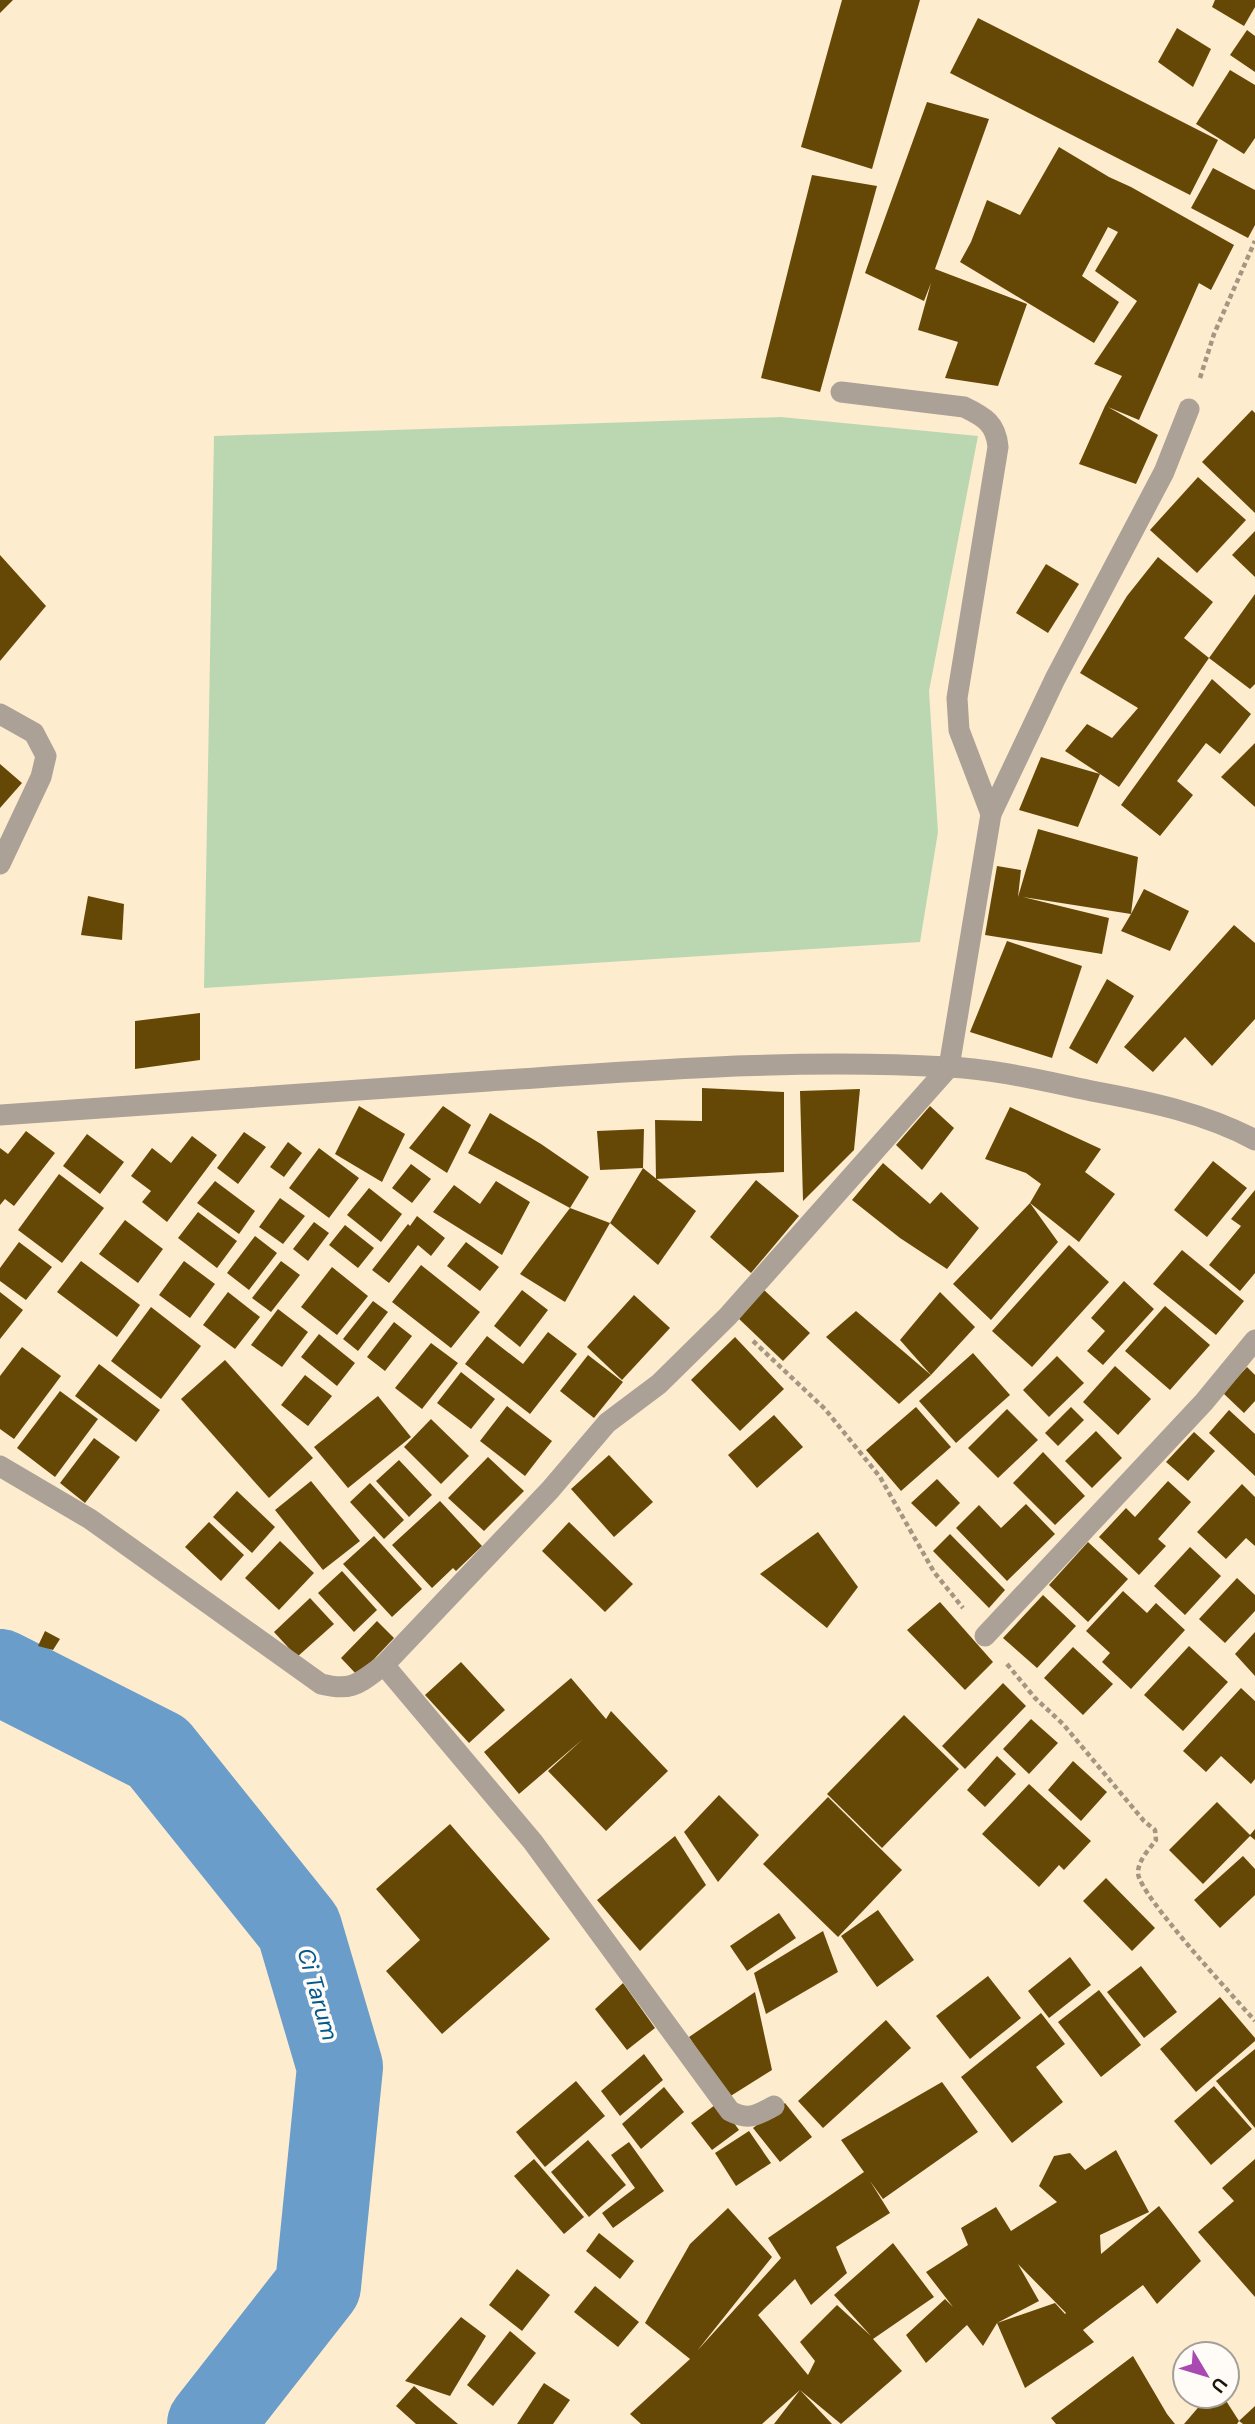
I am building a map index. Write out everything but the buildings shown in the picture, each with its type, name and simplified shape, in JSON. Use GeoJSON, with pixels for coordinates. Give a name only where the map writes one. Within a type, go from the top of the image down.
{"type":"FeatureCollection","features":[{"type":"Feature","properties":{"kind":"street"},"geometry":{"type":"LineString","coordinates":[[841,392],[964,407],[979,414],[997,435],[998,447],[957,698],[959,730],[991,814]]}},
{"type":"Feature","properties":{"kind":"street"},"geometry":{"type":"LineString","coordinates":[[0,1466],[90,1519],[321,1684],[340,1689],[356,1685],[384,1665],[550,1490],[607,1423],[659,1384],[728,1316],[949,1067],[991,814],[1055,679],[1164,472],[1189,409]]}},
{"type":"Feature","properties":{"kind":"street"},"geometry":{"type":"LineString","coordinates":[[0,714],[34,733],[46,756],[41,777],[0,864]]}},
{"type":"Feature","properties":{"kind":"street"},"geometry":{"type":"LineString","coordinates":[[0,1115],[622,1072],[821,1064],[949,1067],[1024,1077],[1140,1100],[1187,1113],[1255,1140]]}},
{"type":"Feature","properties":{"kind":"street"},"geometry":{"type":"LineString","coordinates":[[985,1636],[1204,1402],[1255,1340]]}},
{"type":"Feature","properties":{"kind":"street"},"geometry":{"type":"LineString","coordinates":[[384,1665],[533,1842],[730,2111],[741,2116],[755,2116],[774,2106]]}},
{"type":"Feature","properties":{"kind":"path"},"geometry":{"type":"LineString","coordinates":[[1189,409],[1214,334],[1255,241]]}},
{"type":"Feature","properties":{"kind":"path"},"geometry":{"type":"LineString","coordinates":[[728,1316],[825,1409],[855,1445],[880,1477],[934,1572],[1035,1698],[1063,1724],[1144,1821],[1155,1830],[1156,1840],[1139,1863],[1138,1875],[1143,1886],[1255,2021]]}},
{"type":"Feature","properties":{"kind":"green space"},"geometry":{"type":"Polygon","coordinates":[[[781,417],[978,436],[929,691],[938,832],[920,942],[204,988],[214,436],[781,417]]]}},
{"type":"Feature","properties":{"kind":"waterway","name":"Ci Tarum"},"geometry":{"type":"LineString","coordinates":[[0,1672],[158,1752],[299,1928],[340,2067],[318,2286],[210,2424]]}}]}
